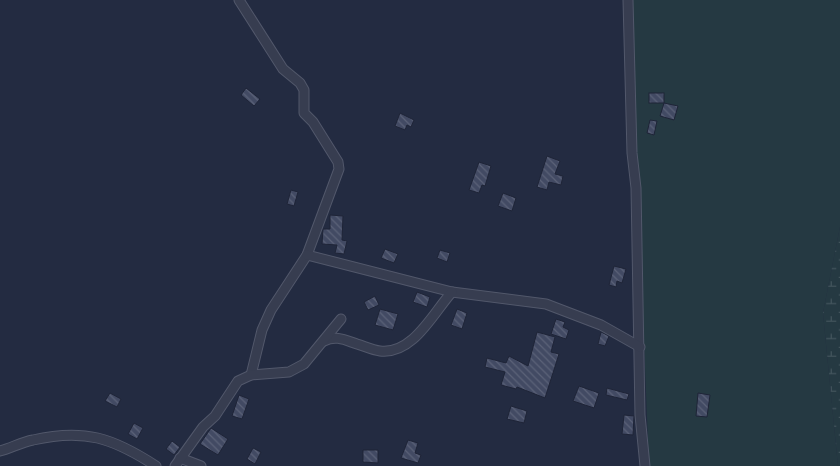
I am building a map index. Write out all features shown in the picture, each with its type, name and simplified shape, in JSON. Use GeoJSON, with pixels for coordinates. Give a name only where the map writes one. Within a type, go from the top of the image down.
{"type":"FeatureCollection","features":[{"type":"Feature","properties":{"kind":"street"},"geometry":{"type":"LineString","coordinates":[[239,0],[283,69],[300,82],[304,90],[304,113],[313,122],[338,162],[339,169],[307,256],[272,310],[262,330],[251,375]]}},
{"type":"Feature","properties":{"kind":"street"},"geometry":{"type":"LineString","coordinates":[[628,0],[632,154],[636,188],[640,415],[645,466]]}},
{"type":"Feature","properties":{"kind":"street"},"geometry":{"type":"LineString","coordinates":[[307,256],[452,292],[546,304],[602,325],[640,347]]}},
{"type":"Feature","properties":{"kind":"street"},"geometry":{"type":"LineString","coordinates":[[321,342],[332,337],[379,350],[390,350],[408,343],[419,334],[452,292]]}},
{"type":"Feature","properties":{"kind":"street"},"geometry":{"type":"LineString","coordinates":[[174,466],[215,416],[238,381],[251,375],[289,372],[304,364],[341,319]]}},
{"type":"Feature","properties":{"kind":"street"},"geometry":{"type":"LineString","coordinates":[[0,451],[31,440],[86,435],[122,445],[156,466]]}},
{"type":"Feature","properties":{"kind":"street"},"geometry":{"type":"LineString","coordinates":[[180,458],[201,466]]}},
{"type":"Feature","properties":{"kind":"green space"},"geometry":{"type":"Polygon","coordinates":[[[630,0],[840,0],[840,227],[823,313],[838,466],[649,466],[630,0]]]}},
{"type":"Feature","properties":{"kind":"green space"},"geometry":{"type":"Polygon","coordinates":[[[840,227],[840,466],[838,466],[823,313],[840,227]]]}},
{"type":"Feature","properties":{"kind":"building"},"geometry":{"type":"Polygon","coordinates":[[[246,88],[260,99],[254,106],[241,95],[246,88]]]}},
{"type":"Feature","properties":{"kind":"building"},"geometry":{"type":"Polygon","coordinates":[[[649,93],[664,93],[664,103],[649,103],[649,93]]]}},
{"type":"Feature","properties":{"kind":"building"},"geometry":{"type":"Polygon","coordinates":[[[664,103],[678,106],[674,120],[660,116],[664,103]]]}},
{"type":"Feature","properties":{"kind":"building"},"geometry":{"type":"Polygon","coordinates":[[[400,113],[414,120],[411,127],[407,125],[405,130],[395,126],[400,113]]]}},
{"type":"Feature","properties":{"kind":"building"},"geometry":{"type":"Polygon","coordinates":[[[650,120],[657,121],[654,135],[647,133],[650,120]]]}},
{"type":"Feature","properties":{"kind":"building"},"geometry":{"type":"Polygon","coordinates":[[[547,156],[560,161],[555,174],[563,176],[561,185],[549,182],[547,190],[537,187],[547,156]]]}},
{"type":"Feature","properties":{"kind":"building"},"geometry":{"type":"Polygon","coordinates":[[[479,162],[491,166],[485,186],[482,185],[479,193],[469,190],[479,162]]]}},
{"type":"Feature","properties":{"kind":"building"},"geometry":{"type":"Polygon","coordinates":[[[291,190],[298,192],[294,206],[287,204],[291,190]]]}},
{"type":"Feature","properties":{"kind":"building"},"geometry":{"type":"Polygon","coordinates":[[[503,193],[516,198],[512,211],[498,206],[503,193]]]}},
{"type":"Feature","properties":{"kind":"building"},"geometry":{"type":"Polygon","coordinates":[[[330,215],[343,216],[342,240],[347,241],[344,254],[335,253],[337,245],[322,244],[323,229],[330,229],[330,215]]]}},
{"type":"Feature","properties":{"kind":"building"},"geometry":{"type":"Polygon","coordinates":[[[385,249],[398,254],[394,263],[381,258],[385,249]]]}},
{"type":"Feature","properties":{"kind":"building"},"geometry":{"type":"Polygon","coordinates":[[[440,250],[450,253],[447,262],[437,258],[440,250]]]}},
{"type":"Feature","properties":{"kind":"building"},"geometry":{"type":"Polygon","coordinates":[[[614,266],[626,269],[622,283],[617,281],[616,287],[609,285],[614,266]]]}},
{"type":"Feature","properties":{"kind":"building"},"geometry":{"type":"Polygon","coordinates":[[[417,292],[430,297],[427,307],[413,302],[417,292]]]}},
{"type":"Feature","properties":{"kind":"building"},"geometry":{"type":"Polygon","coordinates":[[[375,296],[379,305],[368,310],[364,302],[375,296]]]}},
{"type":"Feature","properties":{"kind":"building"},"geometry":{"type":"Polygon","coordinates":[[[380,309],[398,314],[393,330],[375,325],[380,309]]]}},
{"type":"Feature","properties":{"kind":"building"},"geometry":{"type":"Polygon","coordinates":[[[457,309],[467,313],[462,329],[451,325],[457,309]]]}},
{"type":"Feature","properties":{"kind":"building"},"geometry":{"type":"Polygon","coordinates":[[[556,319],[565,322],[563,327],[569,330],[566,339],[551,334],[556,319]]]}},
{"type":"Feature","properties":{"kind":"building"},"geometry":{"type":"Polygon","coordinates":[[[537,332],[555,337],[551,352],[559,354],[545,398],[517,387],[516,389],[501,385],[505,372],[485,367],[487,358],[506,363],[509,356],[528,366],[537,332]]]}},
{"type":"Feature","properties":{"kind":"building"},"geometry":{"type":"Polygon","coordinates":[[[601,332],[609,336],[605,346],[598,344],[601,332]]]}},
{"type":"Feature","properties":{"kind":"building"},"geometry":{"type":"Polygon","coordinates":[[[579,386],[599,393],[594,408],[573,401],[579,386]]]}},
{"type":"Feature","properties":{"kind":"building"},"geometry":{"type":"Polygon","coordinates":[[[607,388],[629,394],[627,400],[606,395],[607,388]]]}},
{"type":"Feature","properties":{"kind":"building"},"geometry":{"type":"Polygon","coordinates":[[[110,393],[121,399],[117,407],[105,401],[110,393]]]}},
{"type":"Feature","properties":{"kind":"building"},"geometry":{"type":"Polygon","coordinates":[[[698,393],[710,395],[707,417],[696,416],[698,393]]]}},
{"type":"Feature","properties":{"kind":"building"},"geometry":{"type":"Polygon","coordinates":[[[239,395],[249,399],[242,419],[232,416],[239,395]]]}},
{"type":"Feature","properties":{"kind":"building"},"geometry":{"type":"Polygon","coordinates":[[[511,406],[527,411],[524,423],[507,419],[511,406]]]}},
{"type":"Feature","properties":{"kind":"building"},"geometry":{"type":"Polygon","coordinates":[[[624,415],[634,416],[633,435],[622,434],[624,415]]]}},
{"type":"Feature","properties":{"kind":"building"},"geometry":{"type":"Polygon","coordinates":[[[134,423],[143,428],[137,439],[128,434],[134,423]]]}},
{"type":"Feature","properties":{"kind":"building"},"geometry":{"type":"Polygon","coordinates":[[[211,428],[228,439],[218,455],[200,444],[211,428]]]}},
{"type":"Feature","properties":{"kind":"building"},"geometry":{"type":"Polygon","coordinates":[[[408,440],[418,443],[415,453],[421,455],[418,463],[401,458],[408,440]]]}},
{"type":"Feature","properties":{"kind":"building"},"geometry":{"type":"Polygon","coordinates":[[[172,441],[180,447],[174,455],[166,449],[172,441]]]}},
{"type":"Feature","properties":{"kind":"building"},"geometry":{"type":"Polygon","coordinates":[[[253,448],[261,452],[255,464],[247,459],[253,448]]]}},
{"type":"Feature","properties":{"kind":"building"},"geometry":{"type":"Polygon","coordinates":[[[363,450],[378,450],[378,463],[363,462],[363,450]]]}}]}
